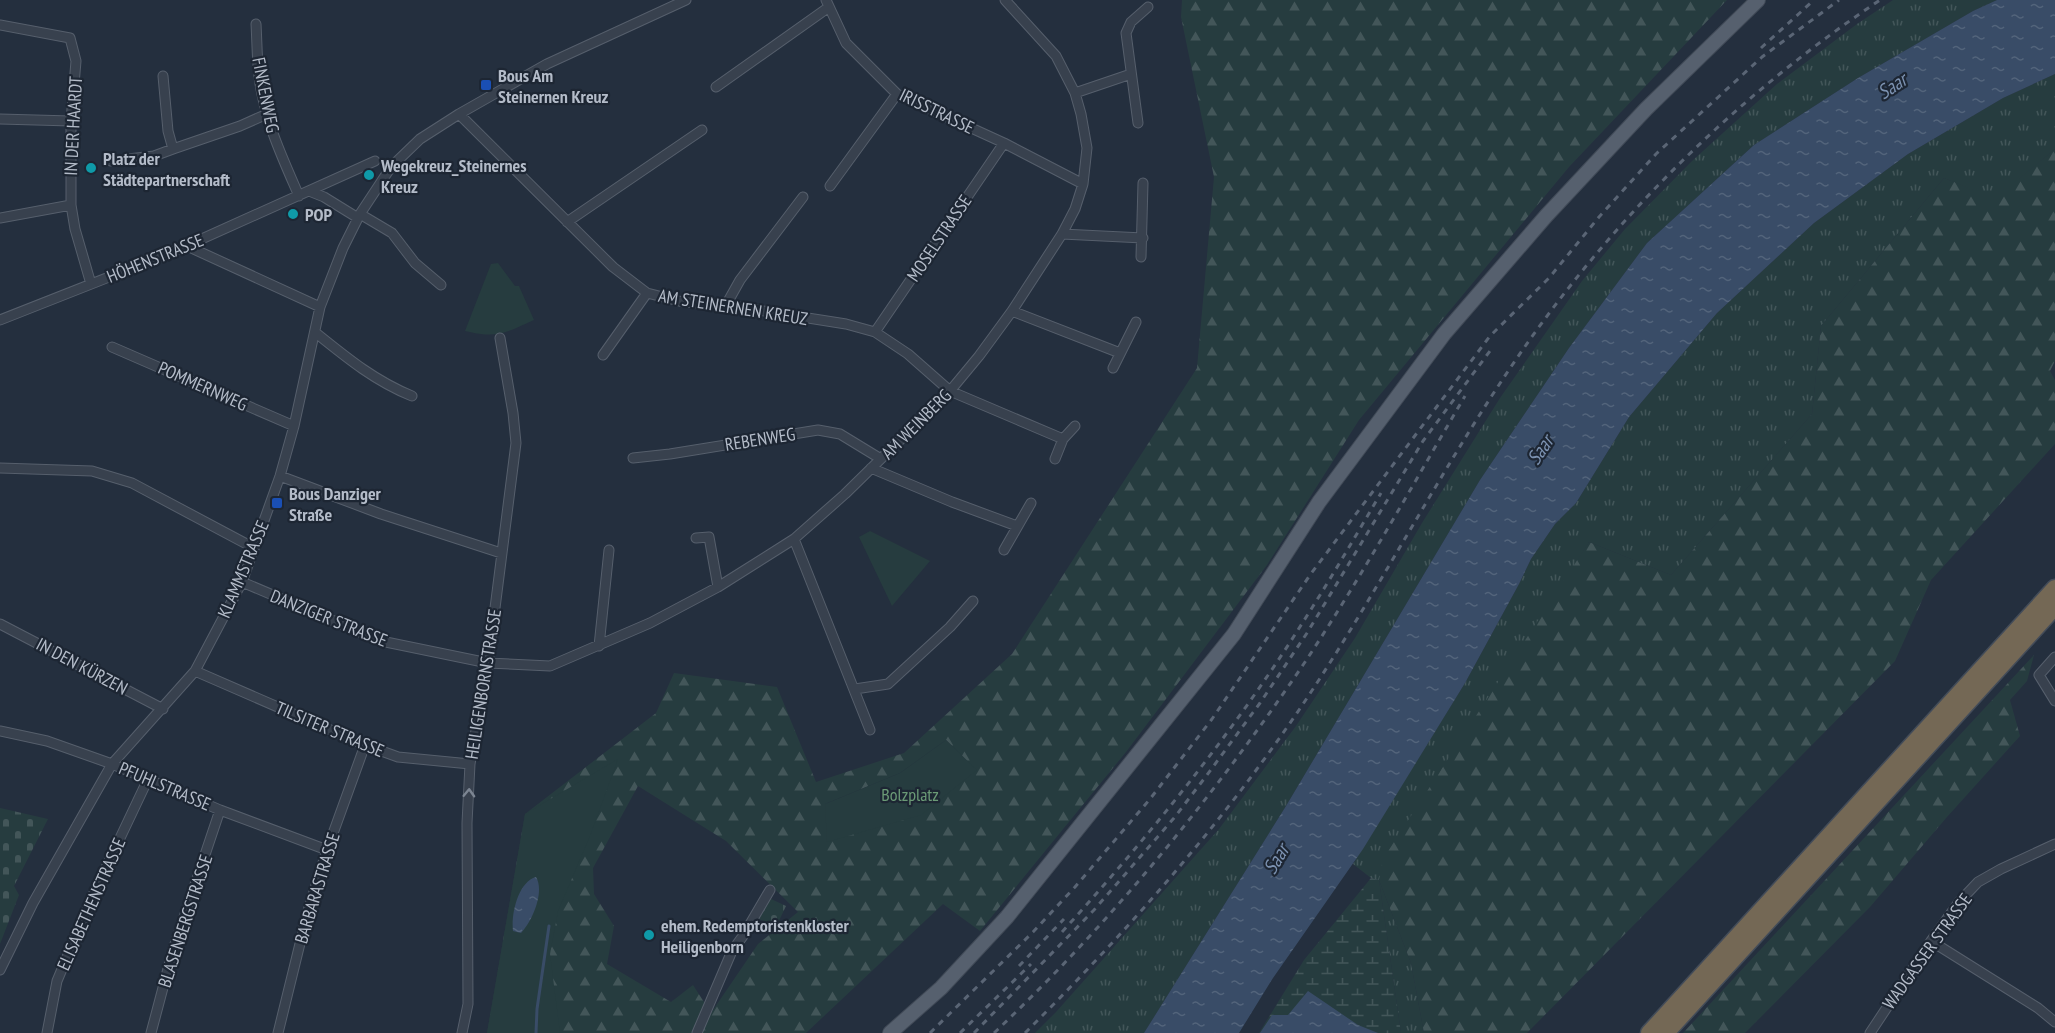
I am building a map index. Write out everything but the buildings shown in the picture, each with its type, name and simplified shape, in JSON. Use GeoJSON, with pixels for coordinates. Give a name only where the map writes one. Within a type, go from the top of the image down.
{"type":"FeatureCollection","features":[{"type":"Feature","properties":{"kind":"highway"},"geometry":{"type":"LineString","coordinates":[[1649,1033],[2055,588]]}},
{"type":"Feature","properties":{"kind":"highway"},"geometry":{"type":"LineString","coordinates":[[1666,1033],[2055,607]]}},
{"type":"Feature","properties":{"kind":"main road"},"geometry":{"type":"LineString","coordinates":[[890,1033],[941,988],[1007,917],[1234,634],[1319,502],[1444,334],[1546,216],[1638,117],[1758,0]]}},
{"type":"Feature","properties":{"kind":"street"},"geometry":{"type":"LineString","coordinates":[[459,114],[547,64],[686,0]]}},
{"type":"Feature","properties":{"kind":"street","name":"AM WEINBERG"},"geometry":{"type":"LineString","coordinates":[[488,663],[550,666],[650,623],[718,587],[794,539],[845,494],[950,392],[979,356],[1012,311],[1062,234],[1075,209],[1083,184],[1087,148],[1075,93],[1056,56],[1005,0]]}},
{"type":"Feature","properties":{"kind":"street"},"geometry":{"type":"LineString","coordinates":[[716,87],[827,4]]}},
{"type":"Feature","properties":{"kind":"street","name":"IRISSTRASSE"},"geometry":{"type":"LineString","coordinates":[[827,4],[846,43],[897,94],[1004,142],[1083,184]]}},
{"type":"Feature","properties":{"kind":"street"},"geometry":{"type":"LineString","coordinates":[[1138,123],[1126,33],[1131,22],[1148,7]]}},
{"type":"Feature","properties":{"kind":"street","name":"FINKENWEG"},"geometry":{"type":"LineString","coordinates":[[256,24],[259,76],[267,114],[277,146],[299,196]]}},
{"type":"Feature","properties":{"kind":"street","name":"IN DER HAARDT"},"geometry":{"type":"LineString","coordinates":[[0,25],[70,38],[76,61],[71,121],[71,205],[75,229],[91,284]]}},
{"type":"Feature","properties":{"kind":"street"},"geometry":{"type":"LineString","coordinates":[[1075,93],[1131,74]]}},
{"type":"Feature","properties":{"kind":"street"},"geometry":{"type":"LineString","coordinates":[[163,76],[168,131],[173,149]]}},
{"type":"Feature","properties":{"kind":"street"},"geometry":{"type":"LineString","coordinates":[[830,186],[897,94]]}},
{"type":"Feature","properties":{"kind":"street"},"geometry":{"type":"LineString","coordinates":[[111,161],[154,156],[240,126],[267,114]]}},
{"type":"Feature","properties":{"kind":"street","name":"KLAMMSTRASSE"},"geometry":{"type":"LineString","coordinates":[[0,970],[33,903],[112,764],[195,671],[242,582],[280,476],[294,426],[320,307],[343,248],[359,216],[391,167],[420,139],[459,114]]}},
{"type":"Feature","properties":{"kind":"street","name":"AM STEINERNEN KREUZ"},"geometry":{"type":"LineString","coordinates":[[459,114],[613,267],[646,293],[683,302],[726,305],[846,324],[875,332],[908,354],[950,392],[1063,439]]}},
{"type":"Feature","properties":{"kind":"street"},"geometry":{"type":"LineString","coordinates":[[0,119],[71,121]]}},
{"type":"Feature","properties":{"kind":"street"},"geometry":{"type":"LineString","coordinates":[[567,222],[702,130]]}},
{"type":"Feature","properties":{"kind":"street","name":"MOSELSTRASSE"},"geometry":{"type":"LineString","coordinates":[[875,332],[1004,142]]}},
{"type":"Feature","properties":{"kind":"street","name":"HÖHENSTRASSE"},"geometry":{"type":"LineString","coordinates":[[0,320],[187,246],[375,161]]}},
{"type":"Feature","properties":{"kind":"street"},"geometry":{"type":"LineString","coordinates":[[1142,257],[1143,183]]}},
{"type":"Feature","properties":{"kind":"street"},"geometry":{"type":"LineString","coordinates":[[309,191],[392,233],[415,263],[441,285]]}},
{"type":"Feature","properties":{"kind":"street"},"geometry":{"type":"LineString","coordinates":[[726,305],[740,280],[803,197]]}},
{"type":"Feature","properties":{"kind":"street"},"geometry":{"type":"LineString","coordinates":[[0,218],[71,205]]}},
{"type":"Feature","properties":{"kind":"street"},"geometry":{"type":"LineString","coordinates":[[1062,234],[1143,238]]}},
{"type":"Feature","properties":{"kind":"street"},"geometry":{"type":"LineString","coordinates":[[187,246],[320,307]]}},
{"type":"Feature","properties":{"kind":"street"},"geometry":{"type":"LineString","coordinates":[[603,355],[646,293]]}},
{"type":"Feature","properties":{"kind":"street"},"geometry":{"type":"LineString","coordinates":[[1012,311],[1120,353]]}},
{"type":"Feature","properties":{"kind":"street"},"geometry":{"type":"LineString","coordinates":[[1113,368],[1136,321]]}},
{"type":"Feature","properties":{"kind":"street"},"geometry":{"type":"LineString","coordinates":[[316,333],[360,369],[388,386],[412,396]]}},
{"type":"Feature","properties":{"kind":"street","name":"HEILIGENBORNSTRASSE"},"geometry":{"type":"LineString","coordinates":[[462,1033],[468,1004],[467,823],[470,764],[488,663],[516,443],[500,338]]}},
{"type":"Feature","properties":{"kind":"street","name":"POMMERNWEG"},"geometry":{"type":"LineString","coordinates":[[112,347],[294,426]]}},
{"type":"Feature","properties":{"kind":"street"},"geometry":{"type":"LineString","coordinates":[[1055,459],[1063,439],[1075,426]]}},
{"type":"Feature","properties":{"kind":"street","name":"REBENWEG"},"geometry":{"type":"LineString","coordinates":[[633,458],[818,430],[840,434],[880,459]]}},
{"type":"Feature","properties":{"kind":"street"},"geometry":{"type":"LineString","coordinates":[[0,468],[92,471],[132,483],[254,548]]}},
{"type":"Feature","properties":{"kind":"street"},"geometry":{"type":"LineString","coordinates":[[871,468],[1017,526]]}},
{"type":"Feature","properties":{"kind":"street"},"geometry":{"type":"LineString","coordinates":[[280,476],[381,514],[501,553]]}},
{"type":"Feature","properties":{"kind":"street"},"geometry":{"type":"LineString","coordinates":[[1004,549],[1031,502]]}},
{"type":"Feature","properties":{"kind":"street"},"geometry":{"type":"LineString","coordinates":[[696,538],[709,537],[718,587]]}},
{"type":"Feature","properties":{"kind":"street"},"geometry":{"type":"LineString","coordinates":[[794,539],[870,730]]}},
{"type":"Feature","properties":{"kind":"street"},"geometry":{"type":"LineString","coordinates":[[599,646],[609,550]]}},
{"type":"Feature","properties":{"kind":"street","name":"DANZIGER STRASSE"},"geometry":{"type":"LineString","coordinates":[[242,582],[381,641],[488,663]]}},
{"type":"Feature","properties":{"kind":"street"},"geometry":{"type":"LineString","coordinates":[[855,689],[888,684],[950,627],[973,601]]}},
{"type":"Feature","properties":{"kind":"street","name":"IN DEN KÜRZEN"},"geometry":{"type":"LineString","coordinates":[[0,624],[163,709]]}},
{"type":"Feature","properties":{"kind":"street"},"geometry":{"type":"LineString","coordinates":[[2055,657],[2039,675],[2055,701]]}},
{"type":"Feature","properties":{"kind":"street","name":"TILSITER STRASSE"},"geometry":{"type":"LineString","coordinates":[[195,671],[365,745],[398,757],[470,764]]}},
{"type":"Feature","properties":{"kind":"street","name":"PFUHLSTRASSE"},"geometry":{"type":"LineString","coordinates":[[0,731],[47,741],[112,764],[220,810],[327,850]]}},
{"type":"Feature","properties":{"kind":"street","name":"BARBARASTRASSE"},"geometry":{"type":"LineString","coordinates":[[278,1033],[308,911],[327,850],[365,745]]}},
{"type":"Feature","properties":{"kind":"street","name":"ELISABETHENSTRASSE"},"geometry":{"type":"LineString","coordinates":[[46,1033],[57,981],[94,893],[148,779]]}},
{"type":"Feature","properties":{"kind":"street","name":"BLASENBERGSTRASSE"},"geometry":{"type":"LineString","coordinates":[[151,1033],[173,950],[220,810]]}},
{"type":"Feature","properties":{"kind":"street","name":"WADGASSER STRASSE"},"geometry":{"type":"LineString","coordinates":[[1870,1033],[1931,941],[1959,902],[1978,882],[2055,844]]}},
{"type":"Feature","properties":{"kind":"street"},"geometry":{"type":"LineString","coordinates":[[697,1033],[732,951],[770,890]]}},
{"type":"Feature","properties":{"kind":"street"},"geometry":{"type":"LineString","coordinates":[[1931,941],[2038,1008],[2055,1022]]}},
{"type":"Feature","properties":{"kind":"green space"},"geometry":{"type":"Polygon","coordinates":[[[1182,0],[1727,0],[1569,167],[1359,420],[1267,565],[1126,752],[980,931],[943,904],[806,1033],[487,1033],[525,814],[656,713],[674,673],[777,687],[816,782],[904,753],[1012,654],[1197,368],[1214,177],[1181,17],[1182,0]],[[946,740],[900,773],[825,804],[976,770],[946,740]],[[638,786],[593,868],[594,894],[614,926],[607,964],[671,1002],[693,985],[711,1013],[758,944],[798,912],[726,841],[638,786]]]}},
{"type":"Feature","properties":{"kind":"green space"},"geometry":{"type":"Polygon","coordinates":[[[1893,0],[1997,0],[1973,11],[1858,78],[1754,145],[1647,243],[1569,348],[1480,480],[1286,806],[1144,1033],[1035,1033],[1219,829],[1296,726],[1355,638],[1422,523],[1500,398],[1582,281],[1625,229],[1692,161],[1777,84],[1893,0]]]}},
{"type":"Feature","properties":{"kind":"green space"},"geometry":{"type":"Polygon","coordinates":[[[2055,74],[2055,149],[1995,199],[1944,178],[1821,326],[1812,414],[1671,575],[1589,542],[1379,880],[1371,878],[1353,864],[1465,683],[1531,559],[1555,524],[1576,503],[1629,417],[1717,313],[1814,223],[1908,154],[2003,98],[2055,74]]]}},
{"type":"Feature","properties":{"kind":"green space"},"geometry":{"type":"Polygon","coordinates":[[[2055,149],[2055,361],[2050,371],[2055,380],[2055,444],[1931,580],[1895,661],[1527,1033],[1424,1033],[1411,963],[1379,880],[1383,859],[1589,542],[1671,575],[1812,414],[1821,326],[1944,178],[1995,198],[2055,149]]]}},
{"type":"Feature","properties":{"kind":"green space"},"geometry":{"type":"Polygon","coordinates":[[[498,263],[515,286],[519,286],[534,320],[501,333],[486,334],[465,331],[491,264],[498,263]]]}},
{"type":"Feature","properties":{"kind":"green space"},"geometry":{"type":"Polygon","coordinates":[[[870,531],[930,561],[892,606],[859,537],[870,531]]]}},
{"type":"Feature","properties":{"kind":"green space"},"geometry":{"type":"Polygon","coordinates":[[[2034,655],[2027,681],[2010,700],[2020,736],[1870,907],[1745,1033],[1683,1033],[2034,655]]]}},
{"type":"Feature","properties":{"kind":"green space","name":"Bolzplatz"},"geometry":{"type":"Polygon","coordinates":[[[946,740],[977,770],[921,815],[827,842],[825,804],[900,773],[946,740]]]}},
{"type":"Feature","properties":{"kind":"green space"},"geometry":{"type":"Polygon","coordinates":[[[618,759],[590,836],[558,911],[550,954],[560,1033],[487,1033],[525,814],[618,759]]]}},
{"type":"Feature","properties":{"kind":"green space"},"geometry":{"type":"Polygon","coordinates":[[[0,808],[48,819],[14,886],[19,895],[0,944],[0,808]]]}},
{"type":"Feature","properties":{"kind":"green space"},"geometry":{"type":"Polygon","coordinates":[[[1371,878],[1379,880],[1401,1033],[1259,1033],[1304,960],[1371,878]]]}},
{"type":"Feature","properties":{"kind":"green space"},"geometry":{"type":"Polygon","coordinates":[[[1379,880],[1411,963],[1424,1033],[1401,1033],[1379,880]]]}},
{"type":"Feature","properties":{"kind":"green space"},"geometry":{"type":"Polygon","coordinates":[[[769,898],[786,906],[776,927],[759,919],[769,898]]]}},
{"type":"Feature","properties":{"kind":"water","name":"Saar"},"geometry":{"type":"Polygon","coordinates":[[[1997,0],[2055,0],[2055,74],[2003,98],[1908,154],[1814,223],[1717,313],[1629,417],[1576,503],[1555,524],[1531,559],[1465,683],[1363,849],[1273,978],[1239,1033],[1144,1033],[1286,806],[1480,480],[1569,348],[1647,243],[1754,145],[1858,78],[1973,11],[1997,0]]]}},
{"type":"Feature","properties":{"kind":"water"},"geometry":{"type":"Polygon","coordinates":[[[536,877],[539,891],[533,914],[521,933],[513,931],[513,916],[520,892],[530,880],[536,877]]]}},
{"type":"Feature","properties":{"kind":"water"},"geometry":{"type":"Polygon","coordinates":[[[1308,991],[1358,1025],[1378,1033],[1260,1033],[1272,1015],[1288,1015],[1308,991]]]}},
{"type":"Feature","properties":{"kind":"waterway"},"geometry":{"type":"LineString","coordinates":[[536,1033],[537,1009],[549,926]]}},
{"type":"Feature","properties":{"kind":"railway"},"geometry":{"type":"LineString","coordinates":[[1761,48],[1814,0]]}},
{"type":"Feature","properties":{"kind":"railway"},"geometry":{"type":"LineString","coordinates":[[930,1033],[1033,932],[1075,887],[1150,799],[1212,719],[1310,575],[1490,336],[1549,278],[1599,217],[1656,154],[1762,57],[1839,0]]}},
{"type":"Feature","properties":{"kind":"railway"},"geometry":{"type":"LineString","coordinates":[[1025,1033],[1171,877],[1270,751],[1331,662],[1500,383],[1531,338],[1606,242],[1690,153],[1735,112],[1781,72],[1880,0]]}},
{"type":"Feature","properties":{"kind":"railway"},"geometry":{"type":"LineString","coordinates":[[974,1033],[1094,910],[1174,818],[1207,775],[1260,703],[1307,633],[1423,441],[1490,351]]}},
{"type":"Feature","properties":{"kind":"railway"},"geometry":{"type":"LineString","coordinates":[[994,1033],[1079,948],[1119,903],[1159,857],[1233,763],[1303,665],[1345,599],[1465,396]]}},
{"type":"Feature","properties":{"kind":"railway"},"geometry":{"type":"LineString","coordinates":[[1062,932],[1158,821],[1248,704],[1313,606],[1381,493]]}},
{"type":"Feature","properties":{"kind":"railway"},"geometry":{"type":"LineString","coordinates":[[1019,966],[1064,919]]}},
{"type":"Feature","properties":{"kind":"railway"},"geometry":{"type":"LineString","coordinates":[[960,1033],[1031,964]]}},
{"type":"Feature","properties":{"kind":"place","name":"Bous Am Steinernen Kreuz"},"geometry":{"type":"Point","coordinates":[486,85]}},
{"type":"Feature","properties":{"kind":"place","name":"Platz der Städtepartnerschaft"},"geometry":{"type":"Point","coordinates":[91,168]}},
{"type":"Feature","properties":{"kind":"place","name":"Wegekreuz_Steinernes Kreuz"},"geometry":{"type":"Point","coordinates":[369,175]}},
{"type":"Feature","properties":{"kind":"place","name":"POP"},"geometry":{"type":"Point","coordinates":[293,214]}},
{"type":"Feature","properties":{"kind":"place","name":"Bous Danziger Straße"},"geometry":{"type":"Point","coordinates":[277,503]}},
{"type":"Feature","properties":{"kind":"place","name":"ehem. Redemptoristenkloster Heiligenborn"},"geometry":{"type":"Point","coordinates":[649,935]}}]}
